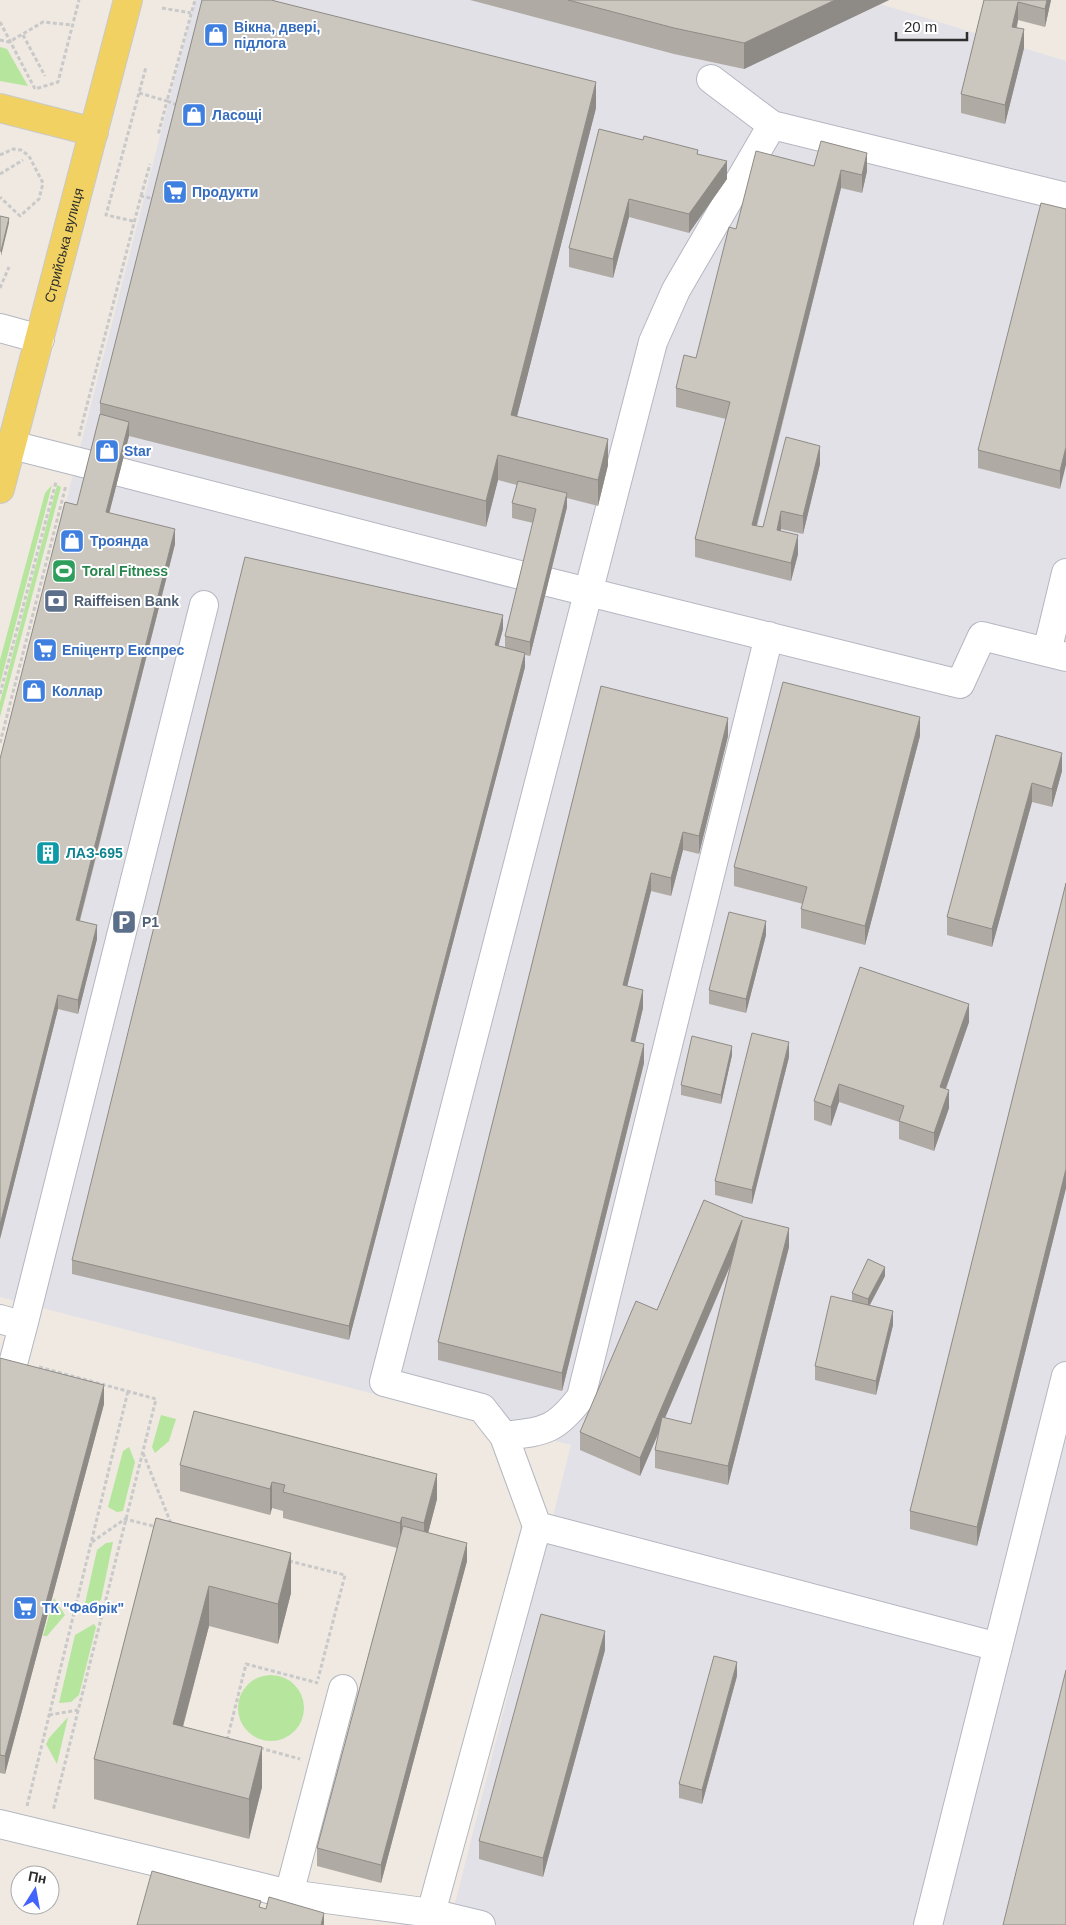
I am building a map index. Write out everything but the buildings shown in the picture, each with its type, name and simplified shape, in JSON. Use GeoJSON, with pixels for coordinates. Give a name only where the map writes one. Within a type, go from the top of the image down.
{"type":"FeatureCollection","features":[{"type":"Feature","properties":{"kind":"main road","name":"Стрийська вулиця"},"geometry":{"type":"LineString","coordinates":[[0,489],[128,0]]}},
{"type":"Feature","properties":{"kind":"main road"},"geometry":{"type":"LineString","coordinates":[[0,108],[94,132]]}},
{"type":"Feature","properties":{"kind":"lane"},"geometry":{"type":"LineString","coordinates":[[711,79],[772,125],[1066,197]]}},
{"type":"Feature","properties":{"kind":"lane"},"geometry":{"type":"LineString","coordinates":[[431,1912],[537,1526],[504,1436],[482,1408],[384,1382],[653,342],[676,290],[772,125]]}},
{"type":"Feature","properties":{"kind":"lane"},"geometry":{"type":"LineString","coordinates":[[0,328],[40,339]]}},
{"type":"Feature","properties":{"kind":"lane"},"geometry":{"type":"LineString","coordinates":[[12,444],[75,461]]}},
{"type":"Feature","properties":{"kind":"lane"},"geometry":{"type":"LineString","coordinates":[[120,472],[536,579],[960,684],[982,636],[1056,654],[1066,573]]}},
{"type":"Feature","properties":{"kind":"lane"},"geometry":{"type":"LineString","coordinates":[[12,1370],[11,1322],[204,605]]}},
{"type":"Feature","properties":{"kind":"lane"},"geometry":{"type":"LineString","coordinates":[[504,1436],[543,1431],[567,1416],[581,1397],[769,636]]}},
{"type":"Feature","properties":{"kind":"lane"},"geometry":{"type":"LineString","coordinates":[[928,1925],[1066,1376]]}},
{"type":"Feature","properties":{"kind":"lane"},"geometry":{"type":"LineString","coordinates":[[537,1526],[998,1647]]}},
{"type":"Feature","properties":{"kind":"lane"},"geometry":{"type":"LineString","coordinates":[[289,1894],[322,1764],[330,1686]]}},
{"type":"Feature","properties":{"kind":"lane"},"geometry":{"type":"LineString","coordinates":[[23,1829],[289,1894],[431,1912],[481,1925]]}},
{"type":"Feature","properties":{"kind":"path"},"geometry":{"type":"LineString","coordinates":[[0,22],[35,89],[58,82],[79,0]]}},
{"type":"Feature","properties":{"kind":"path"},"geometry":{"type":"LineString","coordinates":[[158,135],[195,0]]}},
{"type":"Feature","properties":{"kind":"path"},"geometry":{"type":"LineString","coordinates":[[162,8],[192,13]]}},
{"type":"Feature","properties":{"kind":"path"},"geometry":{"type":"LineString","coordinates":[[0,40],[10,42],[43,22],[72,25]]}},
{"type":"Feature","properties":{"kind":"path"},"geometry":{"type":"LineString","coordinates":[[22,35],[45,76]]}},
{"type":"Feature","properties":{"kind":"path"},"geometry":{"type":"LineString","coordinates":[[134,222],[106,215],[146,67]]}},
{"type":"Feature","properties":{"kind":"path"},"geometry":{"type":"LineString","coordinates":[[139,93],[177,104],[175,114]]}},
{"type":"Feature","properties":{"kind":"path"},"geometry":{"type":"LineString","coordinates":[[0,155],[13,149],[21,150],[29,156],[43,183],[39,199],[20,216],[0,197]]}},
{"type":"Feature","properties":{"kind":"path"},"geometry":{"type":"LineString","coordinates":[[0,174],[23,160]]}},
{"type":"Feature","properties":{"kind":"path"},"geometry":{"type":"LineString","coordinates":[[0,743],[75,461],[150,164]]}},
{"type":"Feature","properties":{"kind":"path"},"geometry":{"type":"LineString","coordinates":[[141,196],[153,200],[156,190]]}},
{"type":"Feature","properties":{"kind":"path"},"geometry":{"type":"LineString","coordinates":[[0,288],[9,267]]}},
{"type":"Feature","properties":{"kind":"path"},"geometry":{"type":"LineString","coordinates":[[0,694],[75,461]]}},
{"type":"Feature","properties":{"kind":"path"},"geometry":{"type":"LineString","coordinates":[[12,1370],[156,1399],[78,1710],[23,1829]]}},
{"type":"Feature","properties":{"kind":"path"},"geometry":{"type":"LineString","coordinates":[[23,1829],[128,1392]]}},
{"type":"Feature","properties":{"kind":"path"},"geometry":{"type":"LineString","coordinates":[[143,1452],[175,1532],[167,1530]]}},
{"type":"Feature","properties":{"kind":"path"},"geometry":{"type":"LineString","coordinates":[[92,1542],[125,1519]]}},
{"type":"Feature","properties":{"kind":"path"},"geometry":{"type":"LineString","coordinates":[[125,1519],[158,1528]]}},
{"type":"Feature","properties":{"kind":"path"},"geometry":{"type":"LineString","coordinates":[[236,1742],[226,1739],[246,1664],[330,1686],[346,1575],[279,1558]]}},
{"type":"Feature","properties":{"kind":"path"},"geometry":{"type":"LineString","coordinates":[[49,1715],[78,1710]]}},
{"type":"Feature","properties":{"kind":"path"},"geometry":{"type":"LineString","coordinates":[[255,1747],[322,1764]]}},
{"type":"Feature","properties":{"kind":"shaded area"},"geometry":{"type":"Polygon","coordinates":[[[195,0],[867,0],[1066,61],[1066,1925],[402,1925],[406,1916],[450,1923],[571,1445],[0,1297],[0,759],[195,0]]]}},
{"type":"Feature","properties":{"kind":"green space"},"geometry":{"type":"Polygon","coordinates":[[[0,47],[7,49],[28,86],[0,81],[0,47]]]}},
{"type":"Feature","properties":{"kind":"green space"},"geometry":{"type":"Polygon","coordinates":[[[52,485],[0,684],[0,660],[45,493],[52,485]]]}},
{"type":"Feature","properties":{"kind":"green space"},"geometry":{"type":"Polygon","coordinates":[[[57,485],[61,487],[0,717],[0,702],[57,485]]]}},
{"type":"Feature","properties":{"kind":"green space"},"geometry":{"type":"Polygon","coordinates":[[[161,1415],[176,1419],[169,1441],[155,1453],[152,1447],[161,1415]]]}},
{"type":"Feature","properties":{"kind":"green space"},"geometry":{"type":"Polygon","coordinates":[[[129,1447],[135,1462],[123,1511],[117,1512],[108,1507],[123,1451],[129,1447]]]}},
{"type":"Feature","properties":{"kind":"green space"},"geometry":{"type":"Polygon","coordinates":[[[113,1542],[101,1600],[84,1608],[97,1550],[106,1543],[113,1542]]]}},
{"type":"Feature","properties":{"kind":"green space"},"geometry":{"type":"Polygon","coordinates":[[[54,1598],[65,1615],[47,1636],[43,1636],[54,1598]]]}},
{"type":"Feature","properties":{"kind":"green space"},"geometry":{"type":"Polygon","coordinates":[[[94,1624],[96,1627],[79,1695],[71,1702],[59,1703],[75,1635],[94,1624]]]}},
{"type":"Feature","properties":{"kind":"green space"},"geometry":{"type":"Polygon","coordinates":[[[271,1675],[284,1678],[294,1685],[301,1695],[304,1708],[301,1721],[294,1731],[284,1738],[271,1741],[258,1738],[248,1731],[241,1721],[238,1708],[241,1695],[248,1685],[258,1678],[271,1675]]]}},
{"type":"Feature","properties":{"kind":"green space"},"geometry":{"type":"Polygon","coordinates":[[[68,1717],[57,1764],[46,1744],[68,1717]]]}},
{"type":"Feature","properties":{"kind":"place","name":"Вікна, двері, підлога"},"geometry":{"type":"Point","coordinates":[216,35]}},
{"type":"Feature","properties":{"kind":"place","name":"Ласощі"},"geometry":{"type":"Point","coordinates":[194,115]}},
{"type":"Feature","properties":{"kind":"place","name":"Продукти"},"geometry":{"type":"Point","coordinates":[175,192]}},
{"type":"Feature","properties":{"kind":"place","name":"Star"},"geometry":{"type":"Point","coordinates":[107,451]}},
{"type":"Feature","properties":{"kind":"place","name":"Троянда"},"geometry":{"type":"Point","coordinates":[72,541]}},
{"type":"Feature","properties":{"kind":"place","name":"Toral Fitness"},"geometry":{"type":"Point","coordinates":[64,571]}},
{"type":"Feature","properties":{"kind":"place","name":"Raiffeisen Bank"},"geometry":{"type":"Point","coordinates":[56,601]}},
{"type":"Feature","properties":{"kind":"place","name":"Епіцентр Експрес"},"geometry":{"type":"Point","coordinates":[45,650]}},
{"type":"Feature","properties":{"kind":"place","name":"Коллар"},"geometry":{"type":"Point","coordinates":[34,691]}},
{"type":"Feature","properties":{"kind":"place","name":"ЛАЗ-695"},"geometry":{"type":"Point","coordinates":[48,853]}},
{"type":"Feature","properties":{"kind":"place","name":"P1"},"geometry":{"type":"Point","coordinates":[124,922]}},
{"type":"Feature","properties":{"kind":"place","name":"ТК \"Фабрік\""},"geometry":{"type":"Point","coordinates":[25,1608]}}]}
